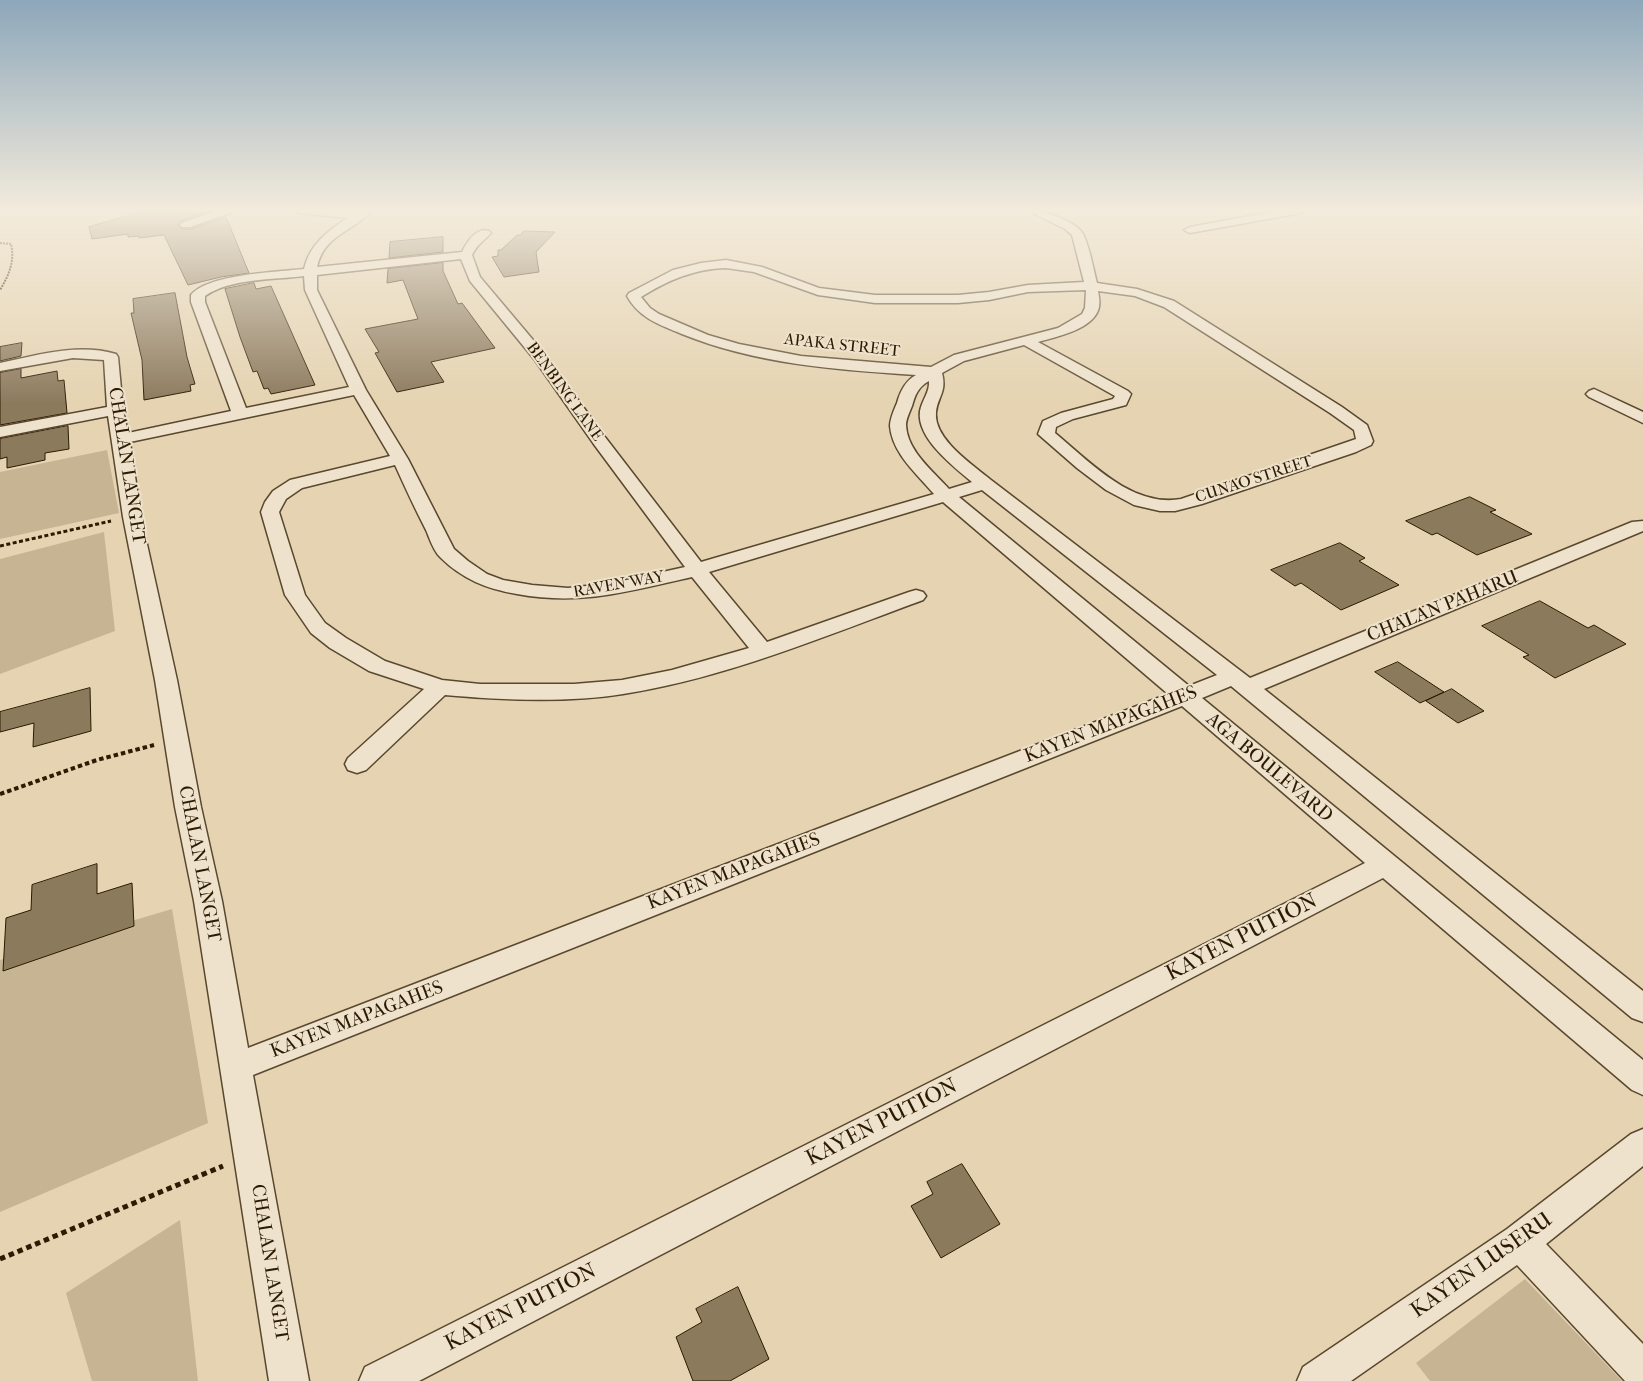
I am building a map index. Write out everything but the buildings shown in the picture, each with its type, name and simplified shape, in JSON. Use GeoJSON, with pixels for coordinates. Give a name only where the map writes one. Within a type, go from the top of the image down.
{"type":"FeatureCollection","features":[{"type":"Feature","properties":{"kind":"street"},"geometry":{"type":"LineString","coordinates":[[240,414],[198,302],[198,295],[208,288],[236,280],[277,274]]}},
{"type":"Feature","properties":{"kind":"street","name":"RAVEN WAY"},"geometry":{"type":"LineString","coordinates":[[310,274],[311,290],[358,390],[400,460],[446,552],[461,566],[480,578],[499,585],[532,591],[568,594],[612,589],[697,570],[985,484]]}},
{"type":"Feature","properties":{"kind":"street","name":"BENBING LANE"},"geometry":{"type":"LineString","coordinates":[[473,274],[539,356],[599,440],[697,570],[762,651]]}},
{"type":"Feature","properties":{"kind":"street","name":"APAKA STREET"},"geometry":{"type":"LineString","coordinates":[[674,274],[634,296],[639,308],[684,330],[746,351],[825,365],[934,372]]}},
{"type":"Feature","properties":{"kind":"street","name":"APAKA STREET"},"geometry":{"type":"LineString","coordinates":[[771,274],[818,291],[881,299],[939,301],[985,297],[1034,288],[1092,287]]}},
{"type":"Feature","properties":{"kind":"street","name":"AGA BOULEVARD"},"geometry":{"type":"LineString","coordinates":[[1088,274],[1092,287],[1092,308],[1087,317],[1063,331],[959,358],[917,381],[908,392],[898,424],[902,443],[915,462],[945,495],[1643,1080]]}},
{"type":"Feature","properties":{"kind":"street","name":"CUNAO STREET"},"geometry":{"type":"LineString","coordinates":[[1026,341],[1123,394],[1120,402],[1067,416],[1049,424],[1046,434],[1119,492],[1153,505],[1172,506],[1196,500],[1350,448],[1365,441],[1361,428],[1336,410],[1169,304],[1144,294],[1092,287]]}},
{"type":"Feature","properties":{"kind":"street","name":"CHALAN LANGET"},"geometry":{"type":"LineString","coordinates":[[0,367],[84,353],[102,353],[111,357],[114,410],[121,439],[132,517],[166,680],[208,901],[289,1381]]}},
{"type":"Feature","properties":{"kind":"street"},"geometry":{"type":"LineString","coordinates":[[934,372],[939,385],[928,414],[931,428],[948,453],[1240,683],[1643,1009]]}},
{"type":"Feature","properties":{"kind":"street"},"geometry":{"type":"LineString","coordinates":[[121,439],[358,390]]}},
{"type":"Feature","properties":{"kind":"street"},"geometry":{"type":"LineString","coordinates":[[1594,394],[1643,418]]}},
{"type":"Feature","properties":{"kind":"street"},"geometry":{"type":"LineString","coordinates":[[0,432],[114,410]]}},
{"type":"Feature","properties":{"kind":"street"},"geometry":{"type":"LineString","coordinates":[[400,460],[296,484],[283,491],[273,501],[270,512],[295,594],[318,628],[338,643],[377,666],[440,687],[480,691],[574,691],[622,687],[673,677],[762,651],[916,596]]}},
{"type":"Feature","properties":{"kind":"street","name":"CHALAN PAHARU"},"geometry":{"type":"LineString","coordinates":[[1240,683],[1639,526]]}},
{"type":"Feature","properties":{"kind":"street","name":"KAYEN MAPAGAHES"},"geometry":{"type":"LineString","coordinates":[[235,1068],[1183,696],[1240,683]]}},
{"type":"Feature","properties":{"kind":"street"},"geometry":{"type":"LineString","coordinates":[[357,764],[440,687]]}},
{"type":"Feature","properties":{"kind":"street","name":"KAYEN PUTION"},"geometry":{"type":"LineString","coordinates":[[379,1381],[1385,865]]}},
{"type":"Feature","properties":{"kind":"street","name":"KAYEN LUSERU"},"geometry":{"type":"LineString","coordinates":[[1317,1381],[1520,1242],[1643,1145]]}},
{"type":"Feature","properties":{"kind":"street"},"geometry":{"type":"LineString","coordinates":[[1520,1242],[1643,1372]]}},
{"type":"Feature","properties":{"kind":"path"},"geometry":{"type":"LineString","coordinates":[[0,290],[8,274]]}},
{"type":"Feature","properties":{"kind":"path"},"geometry":{"type":"LineString","coordinates":[[0,546],[132,517]]}},
{"type":"Feature","properties":{"kind":"path"},"geometry":{"type":"LineString","coordinates":[[0,794],[97,760],[176,739]]}},
{"type":"Feature","properties":{"kind":"path"},"geometry":{"type":"LineString","coordinates":[[0,1259],[252,1154]]}},
{"type":"Feature","properties":{"kind":"shaded area"},"geometry":{"type":"Polygon","coordinates":[[[107,450],[119,513],[0,539],[0,472],[107,450]]]}},
{"type":"Feature","properties":{"kind":"shaded area"},"geometry":{"type":"Polygon","coordinates":[[[104,532],[115,631],[0,674],[0,559],[104,532]]]}},
{"type":"Feature","properties":{"kind":"shaded area"},"geometry":{"type":"Polygon","coordinates":[[[172,909],[208,1123],[0,1212],[0,960],[172,909]]]}},
{"type":"Feature","properties":{"kind":"shaded area"},"geometry":{"type":"Polygon","coordinates":[[[180,1220],[198,1381],[92,1381],[66,1293],[180,1220]]]}},
{"type":"Feature","properties":{"kind":"shaded area"},"geometry":{"type":"Polygon","coordinates":[[[1525,1279],[1622,1381],[1430,1381],[1416,1363],[1525,1279]]]}}]}
